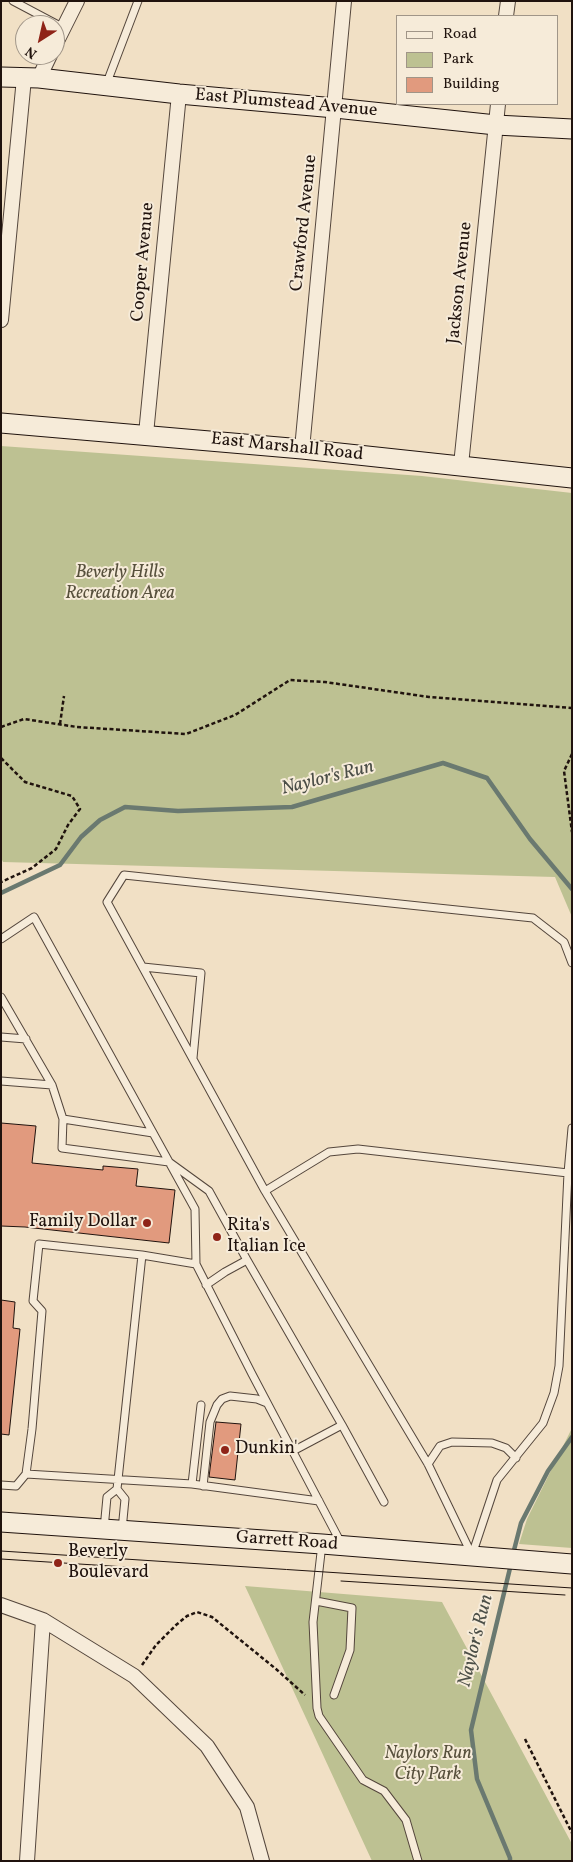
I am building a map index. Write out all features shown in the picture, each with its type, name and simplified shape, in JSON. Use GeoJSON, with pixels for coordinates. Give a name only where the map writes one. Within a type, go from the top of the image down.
{"type":"FeatureCollection","features":[{"type":"Feature","properties":{"kind":"main road","name":"East Plumstead Avenue"},"geometry":{"type":"LineString","coordinates":[[1,76],[496,125],[572,129]]}},
{"type":"Feature","properties":{"kind":"main road","name":"East Marshall Road"},"geometry":{"type":"LineString","coordinates":[[1,423],[302,448],[572,478]]}},
{"type":"Feature","properties":{"kind":"main road","name":"Garrett Road"},"geometry":{"type":"LineString","coordinates":[[1,1522],[463,1554],[572,1564]]}},
{"type":"Feature","properties":{"kind":"street"},"geometry":{"type":"LineString","coordinates":[[65,26],[77,1]]}},
{"type":"Feature","properties":{"kind":"street","name":"Crawford Avenue"},"geometry":{"type":"LineString","coordinates":[[302,448],[344,1]]}},
{"type":"Feature","properties":{"kind":"street"},"geometry":{"type":"LineString","coordinates":[[506,15],[508,1]]}},
{"type":"Feature","properties":{"kind":"street"},"geometry":{"type":"LineString","coordinates":[[1,320],[32,78],[42,65]]}},
{"type":"Feature","properties":{"kind":"street","name":"Cooper Avenue"},"geometry":{"type":"LineString","coordinates":[[146,434],[179,94]]}},
{"type":"Feature","properties":{"kind":"street","name":"Jackson Avenue"},"geometry":{"type":"LineString","coordinates":[[462,466],[498,105]]}},
{"type":"Feature","properties":{"kind":"street"},"geometry":{"type":"LineString","coordinates":[[1,1605],[43,1620],[134,1676],[207,1746],[247,1807],[262,1861]]}},
{"type":"Feature","properties":{"kind":"street"},"geometry":{"type":"LineString","coordinates":[[27,1861],[43,1620]]}},
{"type":"Feature","properties":{"kind":"lane"},"geometry":{"type":"LineString","coordinates":[[13,1],[39,15]]}},
{"type":"Feature","properties":{"kind":"lane"},"geometry":{"type":"LineString","coordinates":[[106,86],[138,1]]}},
{"type":"Feature","properties":{"kind":"lane"},"geometry":{"type":"LineString","coordinates":[[463,1554],[428,1464],[265,1191],[107,902],[124,875],[533,918],[564,942],[572,963]]}},
{"type":"Feature","properties":{"kind":"lane"},"geometry":{"type":"LineString","coordinates":[[1,939],[34,917],[195,1209],[196,1264],[342,1546]]}},
{"type":"Feature","properties":{"kind":"lane"},"geometry":{"type":"LineString","coordinates":[[142,967],[201,973],[192,1059]]}},
{"type":"Feature","properties":{"kind":"lane"},"geometry":{"type":"LineString","coordinates":[[1,997],[52,1085],[63,1119],[62,1148],[169,1162],[209,1191],[246,1260],[342,1425],[384,1502]]}},
{"type":"Feature","properties":{"kind":"lane"},"geometry":{"type":"LineString","coordinates":[[1,1037],[26,1039]]}},
{"type":"Feature","properties":{"kind":"lane"},"geometry":{"type":"LineString","coordinates":[[1,1081],[52,1085]]}},
{"type":"Feature","properties":{"kind":"lane"},"geometry":{"type":"LineString","coordinates":[[63,1119],[153,1133]]}},
{"type":"Feature","properties":{"kind":"lane"},"geometry":{"type":"LineString","coordinates":[[463,1554],[497,1480],[516,1458],[542,1422],[554,1393],[559,1366],[568,1173],[572,1128]]}},
{"type":"Feature","properties":{"kind":"lane"},"geometry":{"type":"LineString","coordinates":[[265,1191],[329,1152],[358,1149],[568,1173]]}},
{"type":"Feature","properties":{"kind":"lane"},"geometry":{"type":"LineString","coordinates":[[1,1485],[16,1486],[26,1474],[32,1429],[42,1311],[33,1301],[39,1244],[142,1255],[196,1264]]}},
{"type":"Feature","properties":{"kind":"lane"},"geometry":{"type":"LineString","coordinates":[[113,1530],[125,1499],[117,1489],[142,1255]]}},
{"type":"Feature","properties":{"kind":"lane"},"geometry":{"type":"LineString","coordinates":[[206,1285],[246,1260]]}},
{"type":"Feature","properties":{"kind":"lane"},"geometry":{"type":"LineString","coordinates":[[203,1486],[210,1422],[217,1405],[222,1399],[237,1396],[256,1399],[267,1404]]}},
{"type":"Feature","properties":{"kind":"lane"},"geometry":{"type":"LineString","coordinates":[[192,1484],[201,1405]]}},
{"type":"Feature","properties":{"kind":"lane"},"geometry":{"type":"LineString","coordinates":[[293,1451],[342,1425]]}},
{"type":"Feature","properties":{"kind":"lane"},"geometry":{"type":"LineString","coordinates":[[428,1464],[440,1446],[452,1442],[492,1443],[506,1448],[516,1458]]}},
{"type":"Feature","properties":{"kind":"lane"},"geometry":{"type":"LineString","coordinates":[[26,1474],[118,1478],[192,1484],[319,1501]]}},
{"type":"Feature","properties":{"kind":"lane"},"geometry":{"type":"LineString","coordinates":[[113,1530],[107,1497],[117,1489]]}},
{"type":"Feature","properties":{"kind":"lane"},"geometry":{"type":"LineString","coordinates":[[322,1544],[313,1622],[319,1716],[363,1780],[384,1791],[406,1820],[418,1861]]}},
{"type":"Feature","properties":{"kind":"lane"},"geometry":{"type":"LineString","coordinates":[[316,1601],[352,1608],[350,1650],[334,1695]]}},
{"type":"Feature","properties":{"kind":"path"},"geometry":{"type":"LineString","coordinates":[[1,727],[24,719],[60,724],[186,734],[235,715],[290,680],[325,682],[428,697],[572,708]]}},
{"type":"Feature","properties":{"kind":"path"},"geometry":{"type":"LineString","coordinates":[[60,724],[64,696]]}},
{"type":"Feature","properties":{"kind":"path"},"geometry":{"type":"LineString","coordinates":[[572,754],[564,772],[572,832]]}},
{"type":"Feature","properties":{"kind":"path"},"geometry":{"type":"LineString","coordinates":[[1,758],[25,782],[72,796],[80,809],[68,826],[56,849],[32,868],[1,882]]}},
{"type":"Feature","properties":{"kind":"path"},"geometry":{"type":"LineString","coordinates":[[134,1676],[156,1645],[187,1616],[197,1612],[212,1618],[276,1668],[317,1708]]}},
{"type":"Feature","properties":{"kind":"path"},"geometry":{"type":"LineString","coordinates":[[525,1739],[572,1834]]}},
{"type":"Feature","properties":{"kind":"green space","name":"Beverly Hills Recreation Area"},"geometry":{"type":"Polygon","coordinates":[[[1,446],[422,476],[572,493],[572,917],[555,877],[3,862],[1,858],[1,446]]]}},
{"type":"Feature","properties":{"kind":"green space"},"geometry":{"type":"Polygon","coordinates":[[[572,1428],[572,1548],[519,1544],[527,1519],[572,1428]]]}},
{"type":"Feature","properties":{"kind":"green space","name":"Naylors Run City Park"},"geometry":{"type":"Polygon","coordinates":[[[245,1586],[442,1602],[572,1844],[572,1861],[372,1861],[245,1586]]]}},
{"type":"Feature","properties":{"kind":"building"},"geometry":{"type":"Polygon","coordinates":[[[1,1123],[36,1126],[32,1163],[103,1170],[103,1166],[138,1169],[136,1186],[175,1190],[169,1243],[1,1226],[1,1123]]]}},
{"type":"Feature","properties":{"kind":"building"},"geometry":{"type":"Polygon","coordinates":[[[1,1300],[15,1302],[13,1328],[20,1329],[9,1435],[1,1434],[1,1300]]]}},
{"type":"Feature","properties":{"kind":"building","name":"Dunkin'"},"geometry":{"type":"Polygon","coordinates":[[[216,1422],[241,1424],[235,1480],[209,1477],[216,1422]]]}},
{"type":"Feature","properties":{"kind":"waterway","name":"Naylor's Run"},"geometry":{"type":"LineString","coordinates":[[1,893],[60,865],[81,837],[100,820],[125,807],[178,811],[292,807],[443,763],[487,778],[530,839],[572,889]]}},
{"type":"Feature","properties":{"kind":"waterway","name":"Naylor's Run"},"geometry":{"type":"LineString","coordinates":[[513,1554],[521,1523],[548,1471],[572,1437]]}},
{"type":"Feature","properties":{"kind":"waterway","name":"Naylor's Run"},"geometry":{"type":"LineString","coordinates":[[510,1861],[477,1779],[471,1730],[511,1564]]}},
{"type":"Feature","properties":{"kind":"tram line"},"geometry":{"type":"LineString","coordinates":[[1,1551],[572,1588]]}},
{"type":"Feature","properties":{"kind":"tram line"},"geometry":{"type":"LineString","coordinates":[[1,1559],[126,1567]]}},
{"type":"Feature","properties":{"kind":"tram line"},"geometry":{"type":"LineString","coordinates":[[341,1581],[565,1595]]}},
{"type":"Feature","properties":{"kind":"place","name":"Family Dollar"},"geometry":{"type":"Point","coordinates":[147,1223]}},
{"type":"Feature","properties":{"kind":"place","name":"Rita's Italian Ice"},"geometry":{"type":"Point","coordinates":[217,1237]}},
{"type":"Feature","properties":{"kind":"place","name":"Dunkin'"},"geometry":{"type":"Point","coordinates":[225,1450]}},
{"type":"Feature","properties":{"kind":"place","name":"Beverly Boulevard"},"geometry":{"type":"Point","coordinates":[58,1563]}}]}
